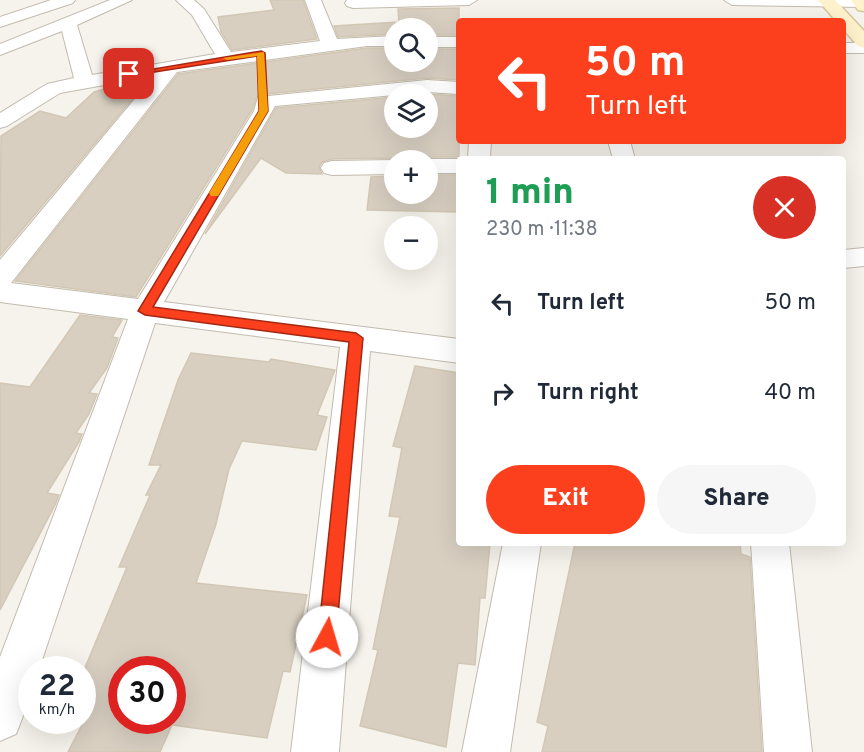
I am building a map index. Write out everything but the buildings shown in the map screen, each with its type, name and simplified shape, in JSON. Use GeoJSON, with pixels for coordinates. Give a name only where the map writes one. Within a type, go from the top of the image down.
{"type":"FeatureCollection","features":[{"type":"Feature","properties":{"kind":"main road"},"geometry":{"type":"LineString","coordinates":[[827,1],[856,24],[864,42]]}},
{"type":"Feature","properties":{"kind":"street"},"geometry":{"type":"LineString","coordinates":[[0,22],[67,0]]}},
{"type":"Feature","properties":{"kind":"street"},"geometry":{"type":"LineString","coordinates":[[0,50],[124,0]]}},
{"type":"Feature","properties":{"kind":"street"},"geometry":{"type":"LineString","coordinates":[[184,0],[198,12],[226,58]]}},
{"type":"Feature","properties":{"kind":"street"},"geometry":{"type":"LineString","coordinates":[[314,0],[330,45]]}},
{"type":"Feature","properties":{"kind":"street"},"geometry":{"type":"LineString","coordinates":[[367,41],[351,2],[469,0]]}},
{"type":"Feature","properties":{"kind":"street"},"geometry":{"type":"LineString","coordinates":[[732,0],[861,3]]}},
{"type":"Feature","properties":{"kind":"street"},"geometry":{"type":"LineString","coordinates":[[68,22],[85,82]]}},
{"type":"Feature","properties":{"kind":"street"},"geometry":{"type":"LineString","coordinates":[[0,122],[54,88],[172,66],[261,53],[384,41]]}},
{"type":"Feature","properties":{"kind":"street"},"geometry":{"type":"LineString","coordinates":[[438,42],[456,42]]}},
{"type":"Feature","properties":{"kind":"street"},"geometry":{"type":"LineString","coordinates":[[846,48],[864,48]]}},
{"type":"Feature","properties":{"kind":"street"},"geometry":{"type":"LineString","coordinates":[[0,718],[145,311],[264,111],[261,53]]}},
{"type":"Feature","properties":{"kind":"street"},"geometry":{"type":"LineString","coordinates":[[0,278],[172,66]]}},
{"type":"Feature","properties":{"kind":"street"},"geometry":{"type":"LineString","coordinates":[[265,101],[427,86],[456,88]]}},
{"type":"Feature","properties":{"kind":"street"},"geometry":{"type":"LineString","coordinates":[[438,166],[456,165]]}},
{"type":"Feature","properties":{"kind":"street"},"geometry":{"type":"LineString","coordinates":[[333,168],[384,167]]}},
{"type":"Feature","properties":{"kind":"street"},"geometry":{"type":"LineString","coordinates":[[846,259],[864,257]]}},
{"type":"Feature","properties":{"kind":"street"},"geometry":{"type":"LineString","coordinates":[[0,292],[456,351]]}},
{"type":"Feature","properties":{"kind":"street"},"geometry":{"type":"LineString","coordinates":[[315,752],[356,338]]}},
{"type":"Feature","properties":{"kind":"street"},"geometry":{"type":"LineString","coordinates":[[486,752],[521,546]]}},
{"type":"Feature","properties":{"kind":"street"},"geometry":{"type":"LineString","coordinates":[[770,546],[788,752]]}},
{"type":"Feature","properties":{"kind":"slow traffic"},"geometry":{"type":"LineString","coordinates":[[215,193],[264,111],[265,101],[261,53],[227,58]]}},
{"type":"Feature","properties":{"kind":"route"},"geometry":{"type":"LineString","coordinates":[[129,74],[261,53],[264,111],[145,311],[356,338],[327,637]]}}]}
